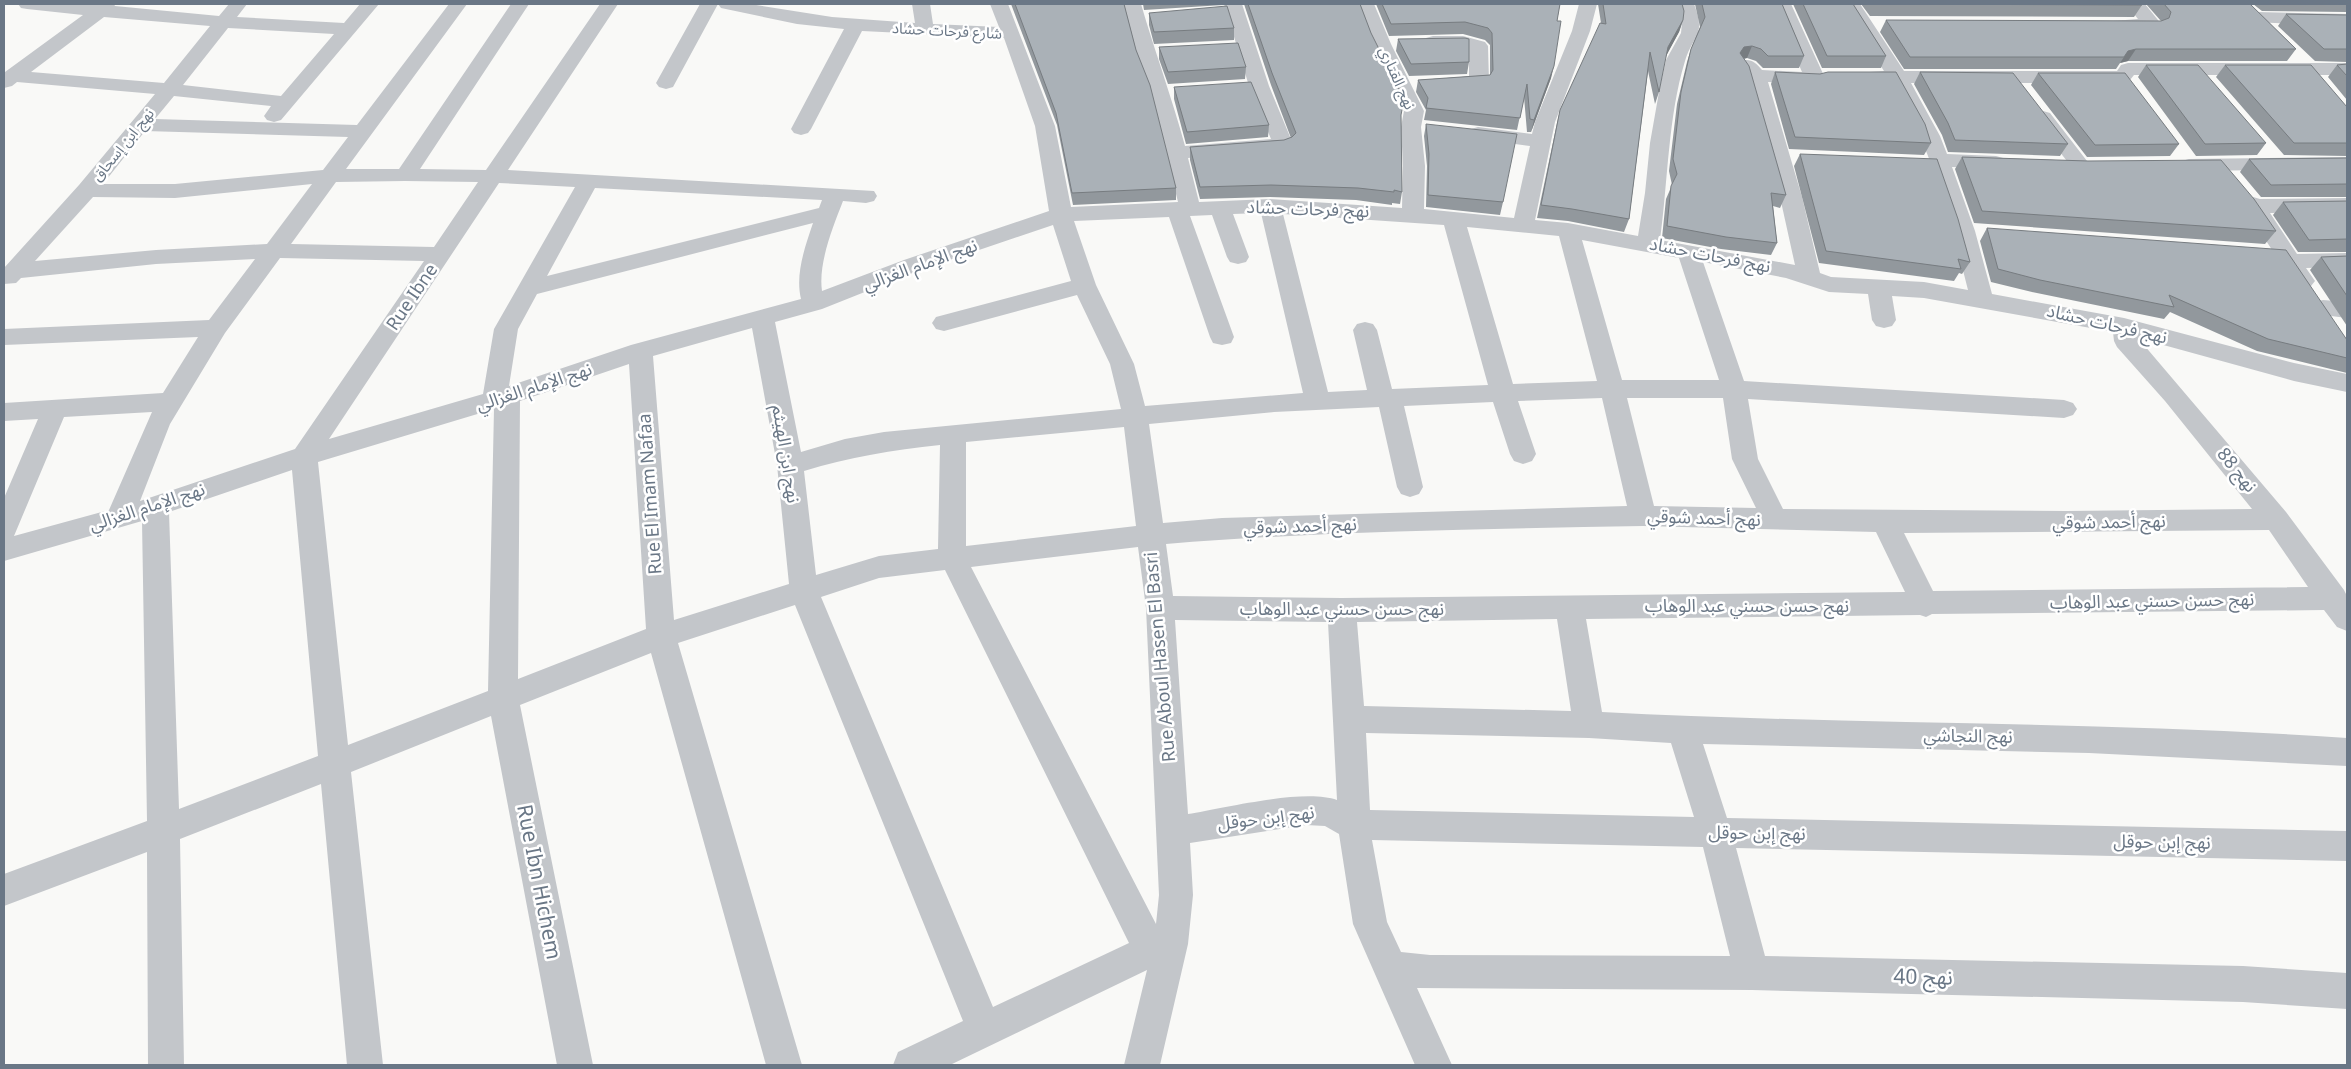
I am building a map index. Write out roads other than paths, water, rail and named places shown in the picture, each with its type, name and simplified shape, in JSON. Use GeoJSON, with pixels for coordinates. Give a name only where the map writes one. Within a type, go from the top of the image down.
{"type":"FeatureCollection","features":[{"type":"Feature","properties":{"kind":"street"},"geometry":{"type":"LineString","coordinates":[[27,4],[104,8],[224,22],[347,29]]}},
{"type":"Feature","properties":{"kind":"street","name":"نهج ابن إسحاق"},"geometry":{"type":"LineString","coordinates":[[9,277],[87,190],[238,4]]}},
{"type":"Feature","properties":{"kind":"street"},"geometry":{"type":"LineString","coordinates":[[265,127],[370,4]]}},
{"type":"Feature","properties":{"kind":"street"},"geometry":{"type":"LineString","coordinates":[[119,518],[158,423],[216,328],[458,4]]}},
{"type":"Feature","properties":{"kind":"street"},"geometry":{"type":"LineString","coordinates":[[405,175],[520,4]]}},
{"type":"Feature","properties":{"kind":"street","name":"Rue Ibne"},"geometry":{"type":"LineString","coordinates":[[304,456],[609,4]]}},
{"type":"Feature","properties":{"kind":"street"},"geometry":{"type":"LineString","coordinates":[[666,83],[709,4]]}},
{"type":"Feature","properties":{"kind":"street","name":"شارع فرحات حشاد"},"geometry":{"type":"LineString","coordinates":[[727,4],[768,15],[856,26],[1011,34],[1045,126],[1061,216],[1079,271]]}},
{"type":"Feature","properties":{"kind":"street"},"geometry":{"type":"LineString","coordinates":[[921,4],[925,30]]}},
{"type":"Feature","properties":{"kind":"street","name":"نهج القتاري"},"geometry":{"type":"LineString","coordinates":[[1365,4],[1400,43],[1417,84],[1411,127],[1414,166],[1413,215]]}},
{"type":"Feature","properties":{"kind":"street"},"geometry":{"type":"LineString","coordinates":[[1523,225],[1545,122],[1581,31],[1588,4]]}},
{"type":"Feature","properties":{"kind":"street"},"geometry":{"type":"LineString","coordinates":[[1648,244],[1656,193],[1660,143],[1676,60],[1690,33],[1691,23],[1685,4]]}},
{"type":"Feature","properties":{"kind":"street"},"geometry":{"type":"LineString","coordinates":[[1782,4],[1830,78]]}},
{"type":"Feature","properties":{"kind":"street"},"geometry":{"type":"LineString","coordinates":[[1851,4],[1919,112],[1932,162],[1974,232],[1982,299]]}},
{"type":"Feature","properties":{"kind":"street"},"geometry":{"type":"LineString","coordinates":[[2098,25],[2153,24],[2135,4]]}},
{"type":"Feature","properties":{"kind":"street"},"geometry":{"type":"LineString","coordinates":[[2242,4],[2308,68],[2321,84]]}},
{"type":"Feature","properties":{"kind":"street"},"geometry":{"type":"LineString","coordinates":[[1002,5],[1011,34]]}},
{"type":"Feature","properties":{"kind":"street"},"geometry":{"type":"LineString","coordinates":[[8,80],[104,8]]}},
{"type":"Feature","properties":{"kind":"street"},"geometry":{"type":"LineString","coordinates":[[1176,153],[1286,152],[1249,87],[1236,48],[1228,9]]}},
{"type":"Feature","properties":{"kind":"street"},"geometry":{"type":"LineString","coordinates":[[1142,13],[1157,52],[1148,62],[1170,92],[1184,209],[1222,337]]}},
{"type":"Feature","properties":{"kind":"street"},"geometry":{"type":"LineString","coordinates":[[2256,18],[2347,20]]}},
{"type":"Feature","properties":{"kind":"street"},"geometry":{"type":"LineString","coordinates":[[1864,24],[1889,25]]}},
{"type":"Feature","properties":{"kind":"street"},"geometry":{"type":"LineString","coordinates":[[2138,25],[2154,43]]}},
{"type":"Feature","properties":{"kind":"street"},"geometry":{"type":"LineString","coordinates":[[801,129],[856,26]]}},
{"type":"Feature","properties":{"kind":"street"},"geometry":{"type":"LineString","coordinates":[[1400,43],[1463,42],[1478,46],[1479,82],[1417,84]]}},
{"type":"Feature","properties":{"kind":"street"},"geometry":{"type":"LineString","coordinates":[[1809,276],[1789,157],[1751,71],[1830,78],[2012,76],[2129,83],[2128,69],[2347,69]]}},
{"type":"Feature","properties":{"kind":"street"},"geometry":{"type":"LineString","coordinates":[[2196,69],[2214,90]]}},
{"type":"Feature","properties":{"kind":"street"},"geometry":{"type":"LineString","coordinates":[[2012,76],[2089,165],[2052,164]]}},
{"type":"Feature","properties":{"kind":"street"},"geometry":{"type":"LineString","coordinates":[[8,80],[169,89],[285,102]]}},
{"type":"Feature","properties":{"kind":"street"},"geometry":{"type":"LineString","coordinates":[[139,125],[363,131]]}},
{"type":"Feature","properties":{"kind":"street"},"geometry":{"type":"LineString","coordinates":[[1411,127],[1433,129]]}},
{"type":"Feature","properties":{"kind":"street"},"geometry":{"type":"LineString","coordinates":[[1460,132],[1541,141]]}},
{"type":"Feature","properties":{"kind":"street"},"geometry":{"type":"LineString","coordinates":[[2258,142],[2278,164]]}},
{"type":"Feature","properties":{"kind":"street"},"geometry":{"type":"LineString","coordinates":[[2181,160],[2220,165],[2347,164]]}},
{"type":"Feature","properties":{"kind":"street"},"geometry":{"type":"LineString","coordinates":[[1932,162],[2014,163]]}},
{"type":"Feature","properties":{"kind":"street"},"geometry":{"type":"LineString","coordinates":[[2220,165],[2254,206],[2337,331]]}},
{"type":"Feature","properties":{"kind":"street"},"geometry":{"type":"LineString","coordinates":[[87,190],[175,191],[328,176],[492,176],[588,182],[831,204]]}},
{"type":"Feature","properties":{"kind":"street","name":"Rue Ibn Hichem"},"geometry":{"type":"LineString","coordinates":[[575,1065],[503,698],[501,398],[502,344],[506,329],[588,182]]}},
{"type":"Feature","properties":{"kind":"street"},"geometry":{"type":"LineString","coordinates":[[527,289],[831,204],[866,196]]}},
{"type":"Feature","properties":{"kind":"street"},"geometry":{"type":"LineString","coordinates":[[814,303],[810,284],[831,204]]}},
{"type":"Feature","properties":{"kind":"street"},"geometry":{"type":"LineString","coordinates":[[1270,206],[1318,401]]}},
{"type":"Feature","properties":{"kind":"street","name":"نهج فرحات حشاد"},"geometry":{"type":"LineString","coordinates":[[1061,216],[1270,206],[1453,218],[1568,230],[1809,276],[1829,284],[1924,290],[2124,326],[2294,372],[2347,383]]}},
{"type":"Feature","properties":{"kind":"street"},"geometry":{"type":"LineString","coordinates":[[2254,206],[2347,206]]}},
{"type":"Feature","properties":{"kind":"street"},"geometry":{"type":"LineString","coordinates":[[1220,208],[1238,257]]}},
{"type":"Feature","properties":{"kind":"street","name":"نهج الإمام الغزالي"},"geometry":{"type":"LineString","coordinates":[[4,550],[119,518],[304,456],[501,398],[640,352],[814,303],[920,262],[1061,216]]}},
{"type":"Feature","properties":{"kind":"street"},"geometry":{"type":"LineString","coordinates":[[1453,218],[1503,393],[1523,454]]}},
{"type":"Feature","properties":{"kind":"street"},"geometry":{"type":"LineString","coordinates":[[1568,230],[1612,389],[1644,516]]}},
{"type":"Feature","properties":{"kind":"street"},"geometry":{"type":"LineString","coordinates":[[9,277],[156,257],[275,251],[442,254]]}},
{"type":"Feature","properties":{"kind":"street"},"geometry":{"type":"LineString","coordinates":[[1688,252],[1734,389],[1745,459],[1775,520]]}},
{"type":"Feature","properties":{"kind":"street"},"geometry":{"type":"LineString","coordinates":[[2256,252],[2287,257],[2347,260]]}},
{"type":"Feature","properties":{"kind":"street"},"geometry":{"type":"LineString","coordinates":[[944,323],[1079,271]]}},
{"type":"Feature","properties":{"kind":"street","name":"Rue Aboul Hasen El Basri"},"geometry":{"type":"LineString","coordinates":[[1079,271],[1122,364],[1135,416],[1141,536],[1160,608],[1176,895],[1161,947],[1142,1065]]}},
{"type":"Feature","properties":{"kind":"street"},"geometry":{"type":"LineString","coordinates":[[1879,288],[1884,320]]}},
{"type":"Feature","properties":{"kind":"street"},"geometry":{"type":"LineString","coordinates":[[2323,308],[2347,310]]}},
{"type":"Feature","properties":{"kind":"street","name":"نهج ابن الهيثم"},"geometry":{"type":"LineString","coordinates":[[762,318],[790,465],[804,591],[985,1030]]}},
{"type":"Feature","properties":{"kind":"street","name":"نهج 88"},"geometry":{"type":"LineString","coordinates":[[2124,326],[2126,341],[2174,395],[2276,519],[2340,608]]}},
{"type":"Feature","properties":{"kind":"street"},"geometry":{"type":"LineString","coordinates":[[4,336],[216,328]]}},
{"type":"Feature","properties":{"kind":"street"},"geometry":{"type":"LineString","coordinates":[[1365,330],[1410,487]]}},
{"type":"Feature","properties":{"kind":"street","name":"Rue El Imam Nafaa"},"geometry":{"type":"LineString","coordinates":[[640,352],[661,636],[784,1065]]}},
{"type":"Feature","properties":{"kind":"street"},"geometry":{"type":"LineString","coordinates":[[790,465],[845,449],[884,441],[1274,403],[1318,401],[1612,389],[1734,389],[2064,409]]}},
{"type":"Feature","properties":{"kind":"street"},"geometry":{"type":"LineString","coordinates":[[4,412],[170,402]]}},
{"type":"Feature","properties":{"kind":"street"},"geometry":{"type":"LineString","coordinates":[[4,529],[55,408]]}},
{"type":"Feature","properties":{"kind":"street"},"geometry":{"type":"LineString","coordinates":[[911,1065],[1161,947],[952,557],[953,434]]}},
{"type":"Feature","properties":{"kind":"street"},"geometry":{"type":"LineString","coordinates":[[304,456],[333,764],[365,1065]]}},
{"type":"Feature","properties":{"kind":"street"},"geometry":{"type":"LineString","coordinates":[[155,506],[163,829],[166,1065]]}},
{"type":"Feature","properties":{"kind":"street","name":"نهج أحمد شوقي"},"geometry":{"type":"LineString","coordinates":[[4,890],[249,798],[661,636],[858,572],[952,557],[1222,529],[1520,518],[1644,516],[1885,522],[2276,519]]}},
{"type":"Feature","properties":{"kind":"street"},"geometry":{"type":"LineString","coordinates":[[1885,522],[1926,604]]}},
{"type":"Feature","properties":{"kind":"street","name":"نهج حسن حسني عبد الوهاب"},"geometry":{"type":"LineString","coordinates":[[1160,608],[1342,610],[1926,604],[2340,608]]}},
{"type":"Feature","properties":{"kind":"street"},"geometry":{"type":"LineString","coordinates":[[1570,607],[1589,725]]}},
{"type":"Feature","properties":{"kind":"street"},"geometry":{"type":"LineString","coordinates":[[1342,610],[1350,719],[1354,825],[1362,885],[1370,924],[1434,1065]]}},
{"type":"Feature","properties":{"kind":"street","name":"نهج النجاشي"},"geometry":{"type":"LineString","coordinates":[[1350,719],[1589,725],[1683,730],[2089,739],[2347,752]]}},
{"type":"Feature","properties":{"kind":"street"},"geometry":{"type":"LineString","coordinates":[[1683,730],[1715,832],[1752,973]]}},
{"type":"Feature","properties":{"kind":"street","name":"نهج إبن حوقل"},"geometry":{"type":"LineString","coordinates":[[1172,831],[1306,810],[1329,812],[1354,825],[2347,846]]}},
{"type":"Feature","properties":{"kind":"street","name":"نهج 40"},"geometry":{"type":"LineString","coordinates":[[1391,969],[1440,972],[1752,973],[2243,984],[2347,990]]}}]}
